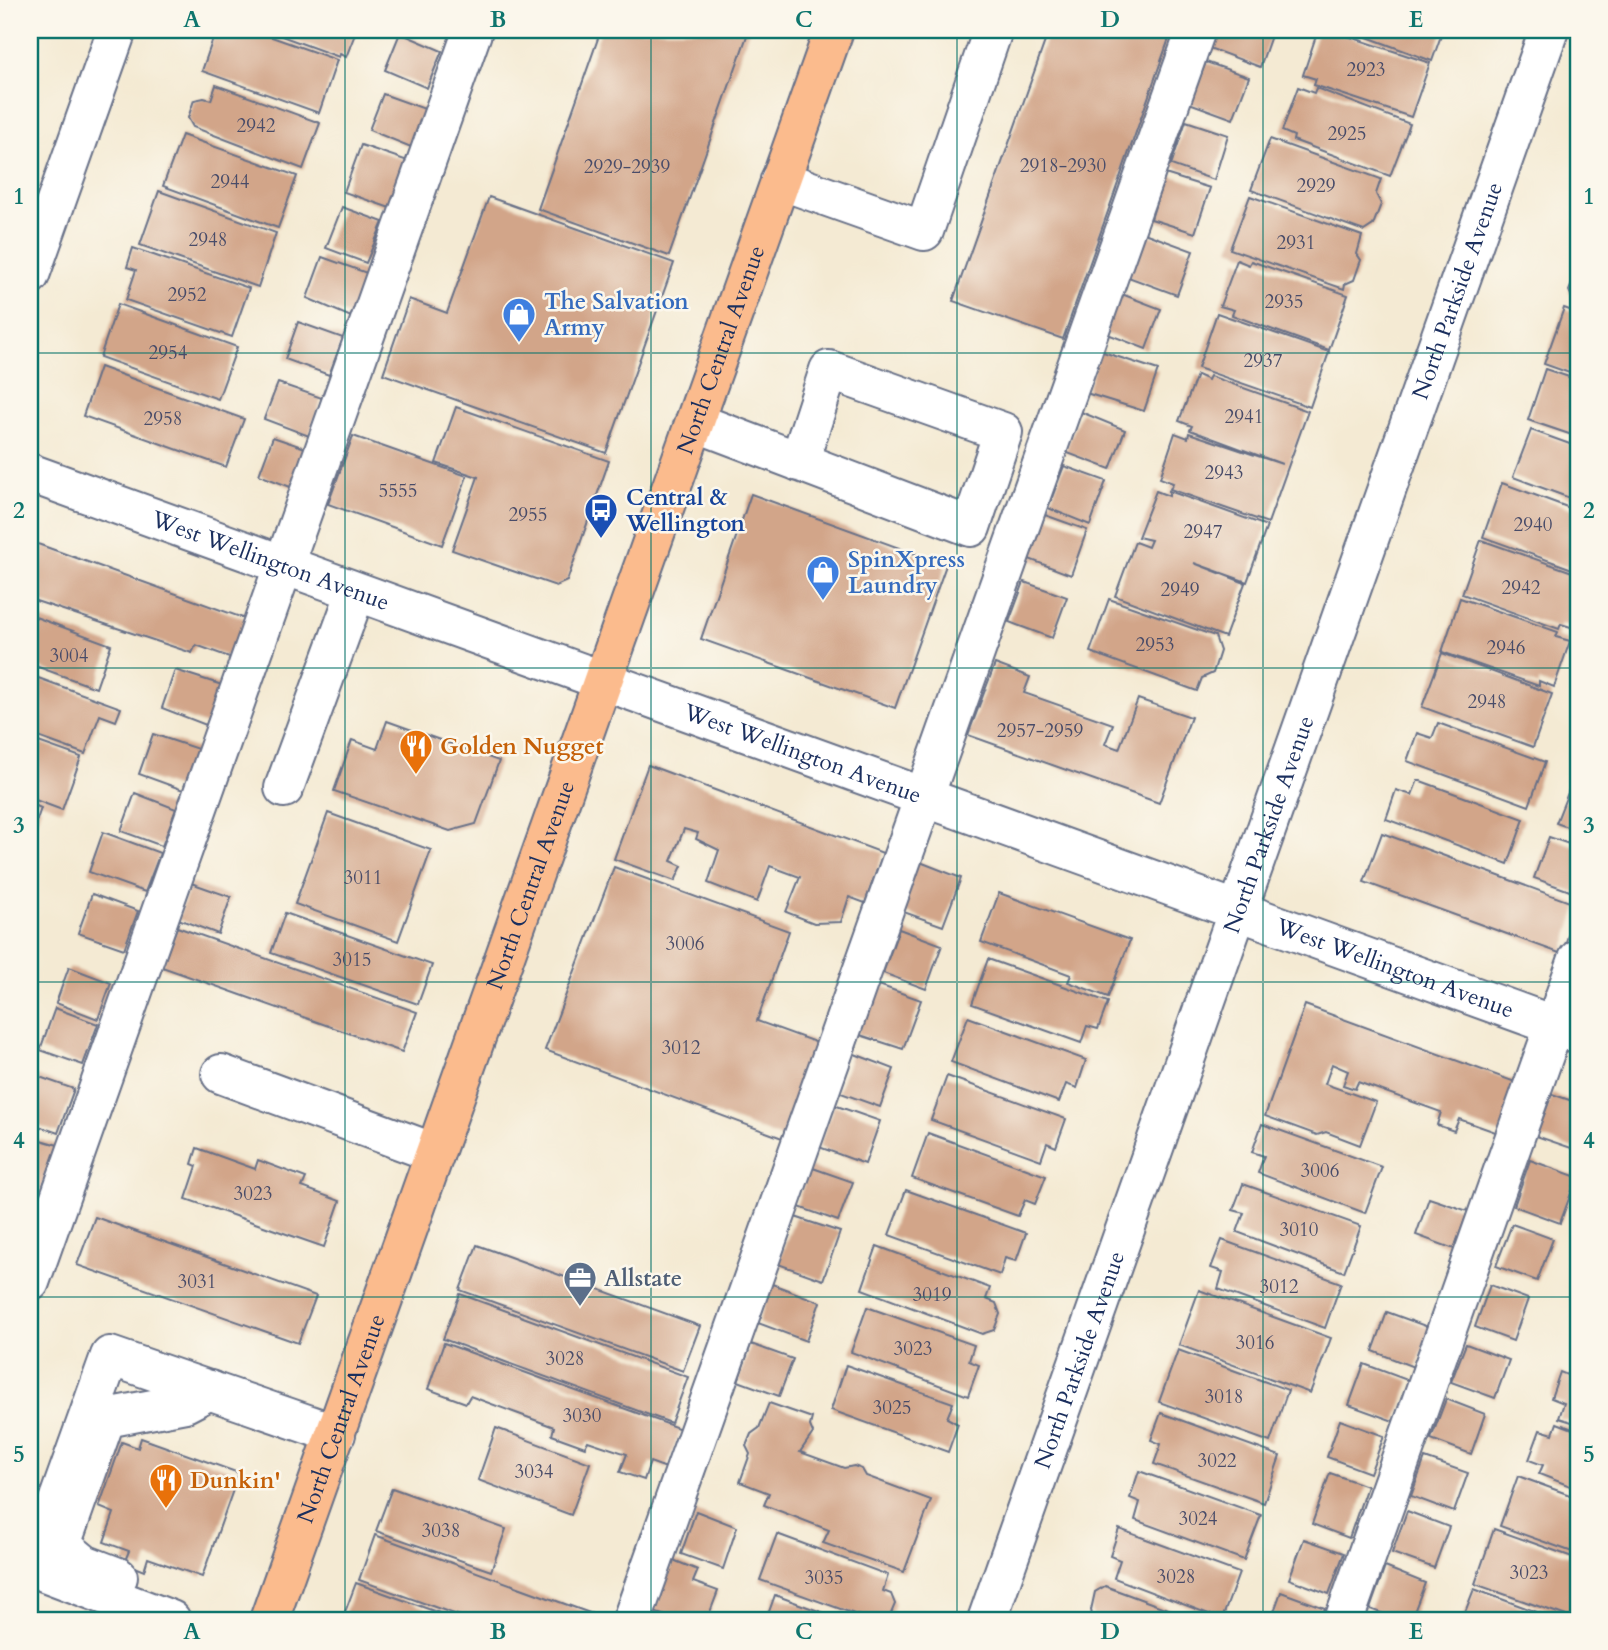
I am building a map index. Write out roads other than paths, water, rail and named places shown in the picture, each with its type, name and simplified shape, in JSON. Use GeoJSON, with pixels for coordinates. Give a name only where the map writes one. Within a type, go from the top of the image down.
{"type":"FeatureCollection","features":[{"type":"Feature","properties":{"kind":"main road","name":"North Central Avenue"},"geometry":{"type":"LineString","coordinates":[[269,1620],[834,30]]}},
{"type":"Feature","properties":{"kind":"street"},"geometry":{"type":"LineString","coordinates":[[30,275],[117,30]]}},
{"type":"Feature","properties":{"kind":"street"},"geometry":{"type":"LineString","coordinates":[[30,1282],[472,30]]}},
{"type":"Feature","properties":{"kind":"street"},"geometry":{"type":"LineString","coordinates":[[780,180],[924,231],[993,30]]}},
{"type":"Feature","properties":{"kind":"street"},"geometry":{"type":"LineString","coordinates":[[632,1620],[1196,30]]}},
{"type":"Feature","properties":{"kind":"street","name":"North Parkside Avenue"},"geometry":{"type":"LineString","coordinates":[[987,1620],[1549,30]]}},
{"type":"Feature","properties":{"kind":"street"},"geometry":{"type":"LineString","coordinates":[[695,422],[799,462],[971,527],[1003,432],[829,370],[799,462]]}},
{"type":"Feature","properties":{"kind":"street","name":"West Wellington Avenue"},"geometry":{"type":"LineString","coordinates":[[30,472],[1566,1030]]}},
{"type":"Feature","properties":{"kind":"street"},"geometry":{"type":"LineString","coordinates":[[284,788],[356,592]]}},
{"type":"Feature","properties":{"kind":"street"},"geometry":{"type":"LineString","coordinates":[[1344,1620],[1566,1030],[1578,959]]}},
{"type":"Feature","properties":{"kind":"street"},"geometry":{"type":"LineString","coordinates":[[220,1073],[435,1153]]}},
{"type":"Feature","properties":{"kind":"street"},"geometry":{"type":"LineString","coordinates":[[171,1620],[34,1568],[110,1356],[335,1434]]}},
{"type":"Feature","properties":{"kind":"street"},"geometry":{"type":"LineString","coordinates":[[190,1620],[177,1600],[84,1564],[61,1545],[106,1418],[185,1403],[210,1390]]}},
{"type":"Feature","properties":{"kind":"place","name":"The Salvation Army"},"geometry":{"type":"Point","coordinates":[519,344]}},
{"type":"Feature","properties":{"kind":"place","name":"Central & Wellington"},"geometry":{"type":"Point","coordinates":[601,540]}},
{"type":"Feature","properties":{"kind":"place","name":"SpinXpress Laundry"},"geometry":{"type":"Point","coordinates":[823,602]}},
{"type":"Feature","properties":{"kind":"place","name":"Golden Nugget"},"geometry":{"type":"Point","coordinates":[416,776]}},
{"type":"Feature","properties":{"kind":"place","name":"Allstate"},"geometry":{"type":"Point","coordinates":[580,1308]}},
{"type":"Feature","properties":{"kind":"place","name":"Dunkin'"},"geometry":{"type":"Point","coordinates":[166,1510]}}]}
